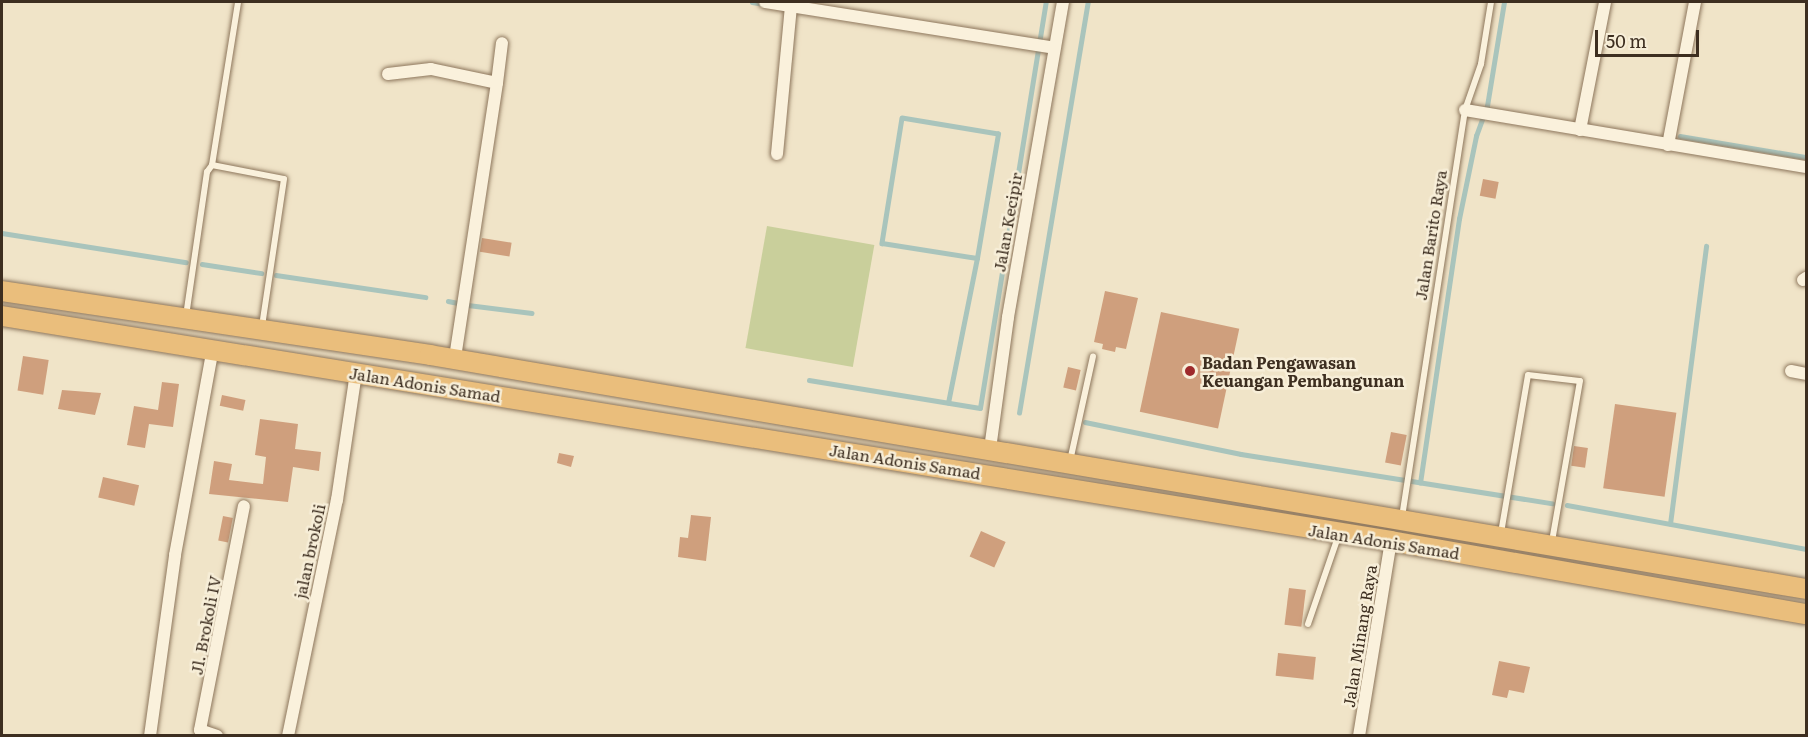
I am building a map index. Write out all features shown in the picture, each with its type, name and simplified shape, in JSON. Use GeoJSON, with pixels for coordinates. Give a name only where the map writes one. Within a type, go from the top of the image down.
{"type":"FeatureCollection","features":[{"type":"Feature","properties":{"kind":"highway"},"geometry":{"type":"LineString","coordinates":[[2,291],[455,359],[1501,534],[1806,589]]}},
{"type":"Feature","properties":{"kind":"highway","name":"Jalan Adonis Samad"},"geometry":{"type":"LineString","coordinates":[[2,316],[213,348],[1391,541],[1806,614]]}},
{"type":"Feature","properties":{"kind":"highway"},"geometry":{"type":"LineString","coordinates":[[667,422],[672,397]]}},
{"type":"Feature","properties":{"kind":"highway"},"geometry":{"type":"LineString","coordinates":[[1549,569],[1552,544]]}},
{"type":"Feature","properties":{"kind":"street"},"geometry":{"type":"LineString","coordinates":[[765,2],[1048,46]]}},
{"type":"Feature","properties":{"kind":"street","name":"Jalan Kecipir"},"geometry":{"type":"LineString","coordinates":[[990,449],[1048,46],[1063,2]]}},
{"type":"Feature","properties":{"kind":"street"},"geometry":{"type":"LineString","coordinates":[[1580,130],[1605,2]]}},
{"type":"Feature","properties":{"kind":"street"},"geometry":{"type":"LineString","coordinates":[[1668,145],[1695,2]]}},
{"type":"Feature","properties":{"kind":"street"},"geometry":{"type":"LineString","coordinates":[[777,154],[791,5]]}},
{"type":"Feature","properties":{"kind":"street"},"geometry":{"type":"LineString","coordinates":[[455,359],[502,43]]}},
{"type":"Feature","properties":{"kind":"street"},"geometry":{"type":"LineString","coordinates":[[388,74],[431,69],[497,83]]}},
{"type":"Feature","properties":{"kind":"street"},"geometry":{"type":"LineString","coordinates":[[1465,110],[1806,167]]}},
{"type":"Feature","properties":{"kind":"street"},"geometry":{"type":"LineString","coordinates":[[150,735],[175,555],[213,348]]}},
{"type":"Feature","properties":{"kind":"street"},"geometry":{"type":"LineString","coordinates":[[1791,371],[1806,374]]}},
{"type":"Feature","properties":{"kind":"street","name":"jalan brokoli"},"geometry":{"type":"LineString","coordinates":[[288,735],[337,500],[356,373]]}},
{"type":"Feature","properties":{"kind":"street","name":"Jl. Brokoli IV"},"geometry":{"type":"LineString","coordinates":[[218,735],[200,730],[244,507]]}},
{"type":"Feature","properties":{"kind":"street","name":"Jalan Minang Raya"},"geometry":{"type":"LineString","coordinates":[[1359,735],[1391,541]]}},
{"type":"Feature","properties":{"kind":"lane"},"geometry":{"type":"LineString","coordinates":[[185,319],[207,172],[212,165],[238,2]]}},
{"type":"Feature","properties":{"kind":"lane","name":"Jalan Barito Raya"},"geometry":{"type":"LineString","coordinates":[[1402,518],[1427,336],[1465,110],[1481,64],[1491,2]]}},
{"type":"Feature","properties":{"kind":"lane"},"geometry":{"type":"LineString","coordinates":[[212,165],[284,179],[261,330]]}},
{"type":"Feature","properties":{"kind":"lane"},"geometry":{"type":"LineString","coordinates":[[1070,462],[1093,356]]}},
{"type":"Feature","properties":{"kind":"lane"},"geometry":{"type":"LineString","coordinates":[[1501,534],[1528,375],[1580,381],[1552,544]]}},
{"type":"Feature","properties":{"kind":"lane"},"geometry":{"type":"LineString","coordinates":[[1308,624],[1323,591],[1339,533]]}},
{"type":"Feature","properties":{"kind":"green space"},"geometry":{"type":"Polygon","coordinates":[[[767,226],[874,245],[853,367],[745,348],[767,226]]]}},
{"type":"Feature","properties":{"kind":"building"},"geometry":{"type":"Polygon","coordinates":[[[1483,179],[1499,182],[1495,199],[1480,196],[1483,179]]]}},
{"type":"Feature","properties":{"kind":"building"},"geometry":{"type":"Polygon","coordinates":[[[482,238],[512,243],[509,257],[480,252],[482,238]]]}},
{"type":"Feature","properties":{"kind":"building"},"geometry":{"type":"Polygon","coordinates":[[[1105,291],[1138,298],[1126,349],[1116,347],[1115,352],[1102,349],[1103,344],[1094,342],[1105,291]]]}},
{"type":"Feature","properties":{"kind":"building","name":"Badan Pengawasan Keuangan Pembangunan"},"geometry":{"type":"Polygon","coordinates":[[[1161,312],[1239,329],[1218,428],[1140,412],[1161,312]]]}},
{"type":"Feature","properties":{"kind":"building"},"geometry":{"type":"Polygon","coordinates":[[[23,356],[49,360],[43,395],[18,391],[23,356]]]}},
{"type":"Feature","properties":{"kind":"building"},"geometry":{"type":"Polygon","coordinates":[[[1068,367],[1081,370],[1076,390],[1063,387],[1068,367]]]}},
{"type":"Feature","properties":{"kind":"building"},"geometry":{"type":"Polygon","coordinates":[[[162,382],[179,384],[173,427],[149,424],[145,448],[127,445],[134,406],[158,410],[162,382]]]}},
{"type":"Feature","properties":{"kind":"building"},"geometry":{"type":"Polygon","coordinates":[[[62,390],[101,393],[95,415],[58,409],[62,390]]]}},
{"type":"Feature","properties":{"kind":"building"},"geometry":{"type":"Polygon","coordinates":[[[222,395],[245,400],[243,411],[220,406],[222,395]]]}},
{"type":"Feature","properties":{"kind":"building"},"geometry":{"type":"Polygon","coordinates":[[[1615,404],[1676,413],[1665,497],[1603,488],[1615,404]]]}},
{"type":"Feature","properties":{"kind":"building"},"geometry":{"type":"Polygon","coordinates":[[[260,419],[298,424],[295,449],[321,452],[319,471],[293,467],[288,502],[209,494],[214,461],[232,464],[229,480],[263,484],[266,457],[255,455],[260,419]]]}},
{"type":"Feature","properties":{"kind":"building"},"geometry":{"type":"Polygon","coordinates":[[[1391,432],[1407,435],[1401,465],[1385,462],[1391,432]]]}},
{"type":"Feature","properties":{"kind":"building"},"geometry":{"type":"Polygon","coordinates":[[[1574,446],[1588,448],[1585,468],[1571,466],[1574,446]]]}},
{"type":"Feature","properties":{"kind":"building"},"geometry":{"type":"Polygon","coordinates":[[[559,453],[574,456],[571,467],[557,463],[559,453]]]}},
{"type":"Feature","properties":{"kind":"building"},"geometry":{"type":"Polygon","coordinates":[[[103,477],[139,485],[134,506],[98,497],[103,477]]]}},
{"type":"Feature","properties":{"kind":"building"},"geometry":{"type":"Polygon","coordinates":[[[691,515],[711,517],[706,561],[678,557],[680,537],[688,538],[691,515]]]}},
{"type":"Feature","properties":{"kind":"building"},"geometry":{"type":"Polygon","coordinates":[[[223,516],[233,518],[228,542],[218,541],[223,516]]]}},
{"type":"Feature","properties":{"kind":"building"},"geometry":{"type":"Polygon","coordinates":[[[981,531],[1006,542],[994,568],[970,557],[981,531]]]}},
{"type":"Feature","properties":{"kind":"building"},"geometry":{"type":"Polygon","coordinates":[[[1289,588],[1306,590],[1301,627],[1284,625],[1289,588]]]}},
{"type":"Feature","properties":{"kind":"building"},"geometry":{"type":"Polygon","coordinates":[[[1278,653],[1316,657],[1313,680],[1276,676],[1278,653]]]}},
{"type":"Feature","properties":{"kind":"building"},"geometry":{"type":"Polygon","coordinates":[[[1499,661],[1530,667],[1524,693],[1509,690],[1507,698],[1492,695],[1499,661]]]}},
{"type":"Feature","properties":{"kind":"waterway"},"geometry":{"type":"LineString","coordinates":[[752,2],[764,4]]}},
{"type":"Feature","properties":{"kind":"waterway"},"geometry":{"type":"LineString","coordinates":[[809,380],[980,408],[1046,2]]}},
{"type":"Feature","properties":{"kind":"waterway"},"geometry":{"type":"LineString","coordinates":[[1019,413],[1088,2]]}},
{"type":"Feature","properties":{"kind":"waterway"},"geometry":{"type":"LineString","coordinates":[[1420,483],[1459,219],[1476,136],[1487,106],[1504,2]]}},
{"type":"Feature","properties":{"kind":"waterway"},"geometry":{"type":"LineString","coordinates":[[948,403],[977,258],[998,134],[902,118],[882,243],[977,258]]}},
{"type":"Feature","properties":{"kind":"waterway"},"geometry":{"type":"LineString","coordinates":[[1680,136],[1806,157]]}},
{"type":"Feature","properties":{"kind":"waterway"},"geometry":{"type":"LineString","coordinates":[[2,233],[186,262]]}},
{"type":"Feature","properties":{"kind":"waterway"},"geometry":{"type":"LineString","coordinates":[[1670,524],[1706,246]]}},
{"type":"Feature","properties":{"kind":"waterway"},"geometry":{"type":"LineString","coordinates":[[202,264],[261,273]]}},
{"type":"Feature","properties":{"kind":"waterway"},"geometry":{"type":"LineString","coordinates":[[276,275],[425,297]]}},
{"type":"Feature","properties":{"kind":"waterway"},"geometry":{"type":"LineString","coordinates":[[448,301],[458,303]]}},
{"type":"Feature","properties":{"kind":"waterway"},"geometry":{"type":"LineString","coordinates":[[468,305],[532,313]]}},
{"type":"Feature","properties":{"kind":"waterway"},"geometry":{"type":"LineString","coordinates":[[1085,422],[1241,454],[1552,503]]}},
{"type":"Feature","properties":{"kind":"waterway"},"geometry":{"type":"LineString","coordinates":[[1567,505],[1806,549]]}},
{"type":"Feature","properties":{"kind":"place","name":"Badan Pengawasan Keuangan Pembangunan"},"geometry":{"type":"Point","coordinates":[1190,371]}}]}
